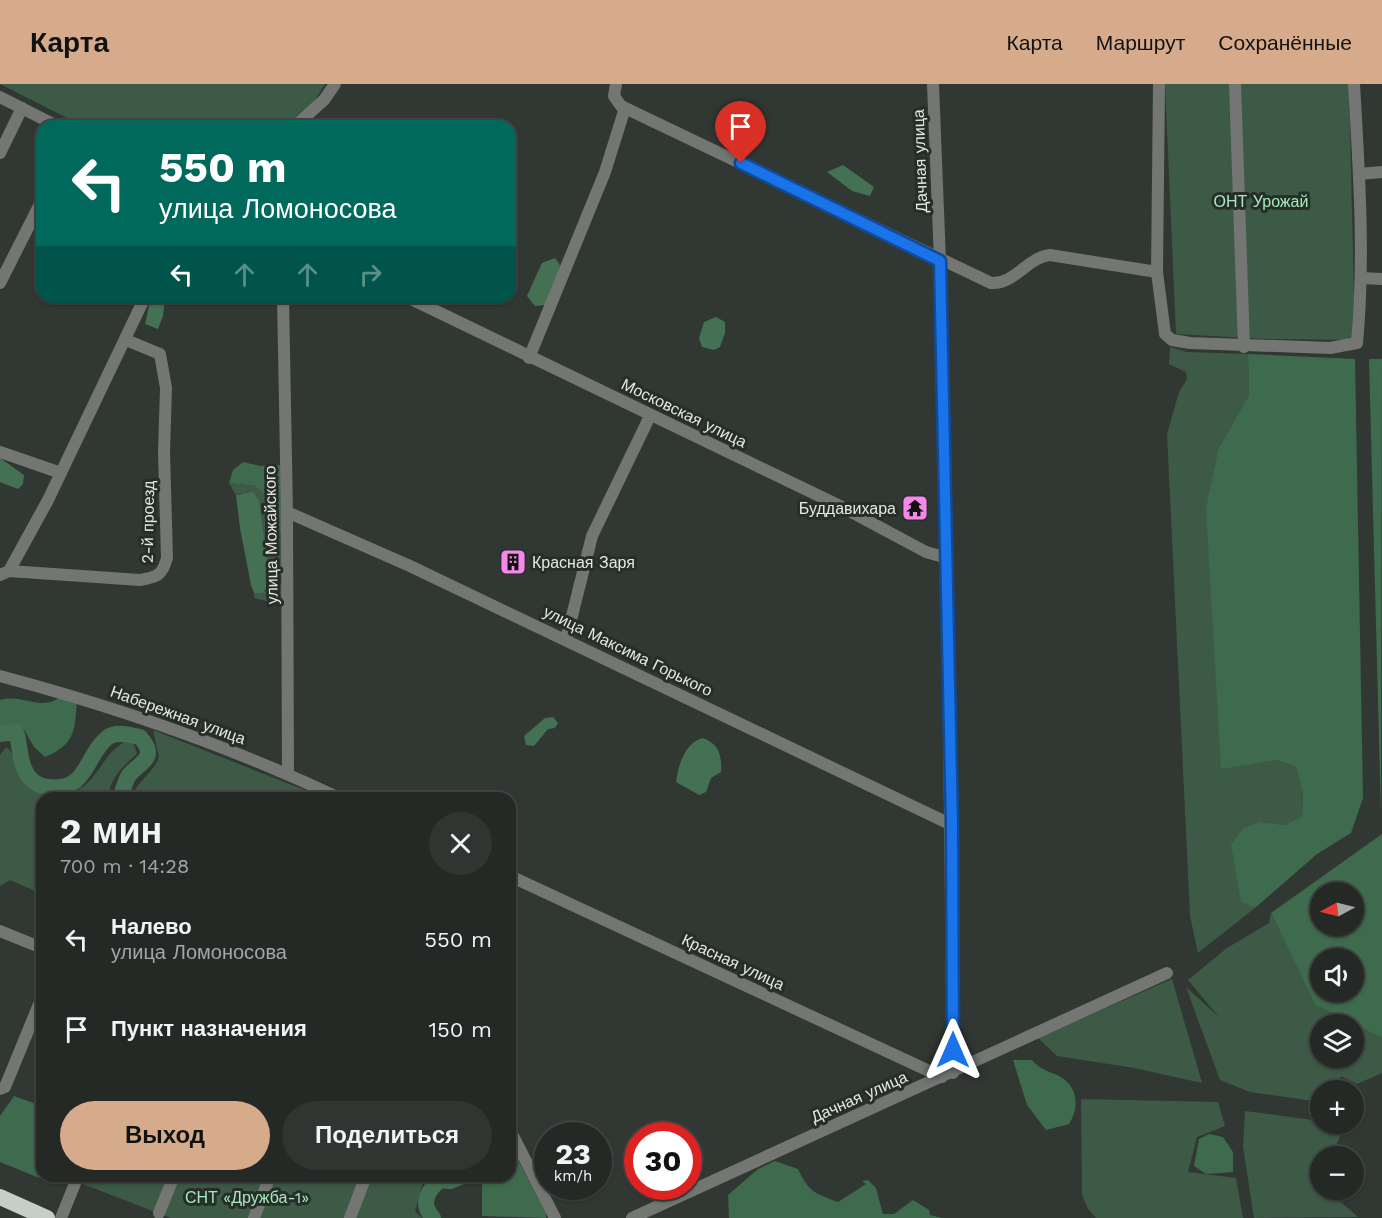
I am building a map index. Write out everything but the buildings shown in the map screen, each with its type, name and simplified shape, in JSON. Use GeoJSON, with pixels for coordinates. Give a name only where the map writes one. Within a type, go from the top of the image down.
{"type":"FeatureCollection","features":[{"type":"Feature","properties":{"kind":"highway"},"geometry":{"type":"LineString","coordinates":[[0,1197],[47,1218]]}},
{"type":"Feature","properties":{"kind":"street"},"geometry":{"type":"LineString","coordinates":[[302,120],[324,100],[335,84]]}},
{"type":"Feature","properties":{"kind":"street"},"geometry":{"type":"LineString","coordinates":[[616,84],[615,96],[621,106],[940,261],[998,284],[1038,258],[1050,255],[1157,272]]}},
{"type":"Feature","properties":{"kind":"street","name":"Дачная улица"},"geometry":{"type":"LineString","coordinates":[[632,1218],[948,1075],[952,825],[940,261],[933,84]]}},
{"type":"Feature","properties":{"kind":"street"},"geometry":{"type":"LineString","coordinates":[[1159,84],[1157,272],[1165,334],[1172,340],[1244,347],[1330,348],[1357,343],[1361,278],[1354,84]]}},
{"type":"Feature","properties":{"kind":"street"},"geometry":{"type":"LineString","coordinates":[[1235,84],[1244,347]]}},
{"type":"Feature","properties":{"kind":"street"},"geometry":{"type":"LineString","coordinates":[[0,97],[45,120]]}},
{"type":"Feature","properties":{"kind":"street"},"geometry":{"type":"LineString","coordinates":[[0,153],[22,108]]}},
{"type":"Feature","properties":{"kind":"street"},"geometry":{"type":"LineString","coordinates":[[529,357],[605,172],[626,108]]}},
{"type":"Feature","properties":{"kind":"street"},"geometry":{"type":"LineString","coordinates":[[1359,174],[1382,172]]}},
{"type":"Feature","properties":{"kind":"street"},"geometry":{"type":"LineString","coordinates":[[0,283],[36,212]]}},
{"type":"Feature","properties":{"kind":"street"},"geometry":{"type":"LineString","coordinates":[[1361,278],[1382,279]]}},
{"type":"Feature","properties":{"kind":"street","name":"2-й проезд"},"geometry":{"type":"LineString","coordinates":[[126,340],[160,354],[166,388],[164,452],[167,558],[163,572],[157,577],[140,580],[4,573],[61,473],[142,303]]}},
{"type":"Feature","properties":{"kind":"street","name":"улица Можайского"},"geometry":{"type":"LineString","coordinates":[[283,303],[288,773]]}},
{"type":"Feature","properties":{"kind":"street","name":"Московская улица"},"geometry":{"type":"LineString","coordinates":[[419,303],[840,506],[926,552],[946,558]]}},
{"type":"Feature","properties":{"kind":"street"},"geometry":{"type":"LineString","coordinates":[[566,640],[592,536],[650,416]]}},
{"type":"Feature","properties":{"kind":"street"},"geometry":{"type":"LineString","coordinates":[[0,452],[61,473]]}},
{"type":"Feature","properties":{"kind":"street","name":"улица Максима Горького"},"geometry":{"type":"LineString","coordinates":[[287,512],[566,640],[952,825]]}},
{"type":"Feature","properties":{"kind":"street","name":"Набережная улица"},"geometry":{"type":"LineString","coordinates":[[0,676],[161,724],[288,773],[327,792]]}},
{"type":"Feature","properties":{"kind":"street","name":"Красная улица"},"geometry":{"type":"LineString","coordinates":[[516,879],[948,1075]]}},
{"type":"Feature","properties":{"kind":"street"},"geometry":{"type":"LineString","coordinates":[[0,931],[36,946]]}},
{"type":"Feature","properties":{"kind":"street"},"geometry":{"type":"LineString","coordinates":[[948,1075],[1033,1032],[1167,973]]}},
{"type":"Feature","properties":{"kind":"street"},"geometry":{"type":"LineString","coordinates":[[0,1089],[5,1087],[36,1012]]}},
{"type":"Feature","properties":{"kind":"street"},"geometry":{"type":"LineString","coordinates":[[516,1142],[555,1218]]}},
{"type":"Feature","properties":{"kind":"street"},"geometry":{"type":"LineString","coordinates":[[61,1218],[75,1182]]}},
{"type":"Feature","properties":{"kind":"street"},"geometry":{"type":"LineString","coordinates":[[159,1213],[172,1182]]}},
{"type":"Feature","properties":{"kind":"street"},"geometry":{"type":"LineString","coordinates":[[254,1218],[268,1182]]}},
{"type":"Feature","properties":{"kind":"street"},"geometry":{"type":"LineString","coordinates":[[350,1218],[364,1182]]}},
{"type":"Feature","properties":{"kind":"green space"},"geometry":{"type":"Polygon","coordinates":[[[0,84],[325,84],[315,100],[292,120],[71,120],[0,84]]]}},
{"type":"Feature","properties":{"kind":"green space","name":"ОНТ Урожай"},"geometry":{"type":"Polygon","coordinates":[[[1165,84],[1349,84],[1355,340],[1265,339],[1176,334],[1165,84]]]}},
{"type":"Feature","properties":{"kind":"green space"},"geometry":{"type":"Polygon","coordinates":[[[1170,347],[1187,352],[1248,354],[1249,395],[1219,447],[1221,768],[1277,760],[1296,767],[1303,795],[1302,816],[1285,825],[1261,822],[1241,901],[1255,908],[1198,953],[1190,916],[1167,434],[1179,392],[1187,379],[1186,372],[1169,364],[1170,347]]]}},
{"type":"Feature","properties":{"kind":"green space"},"geometry":{"type":"Polygon","coordinates":[[[229,483],[256,486],[265,495],[267,534],[282,531],[283,574],[278,575],[279,584],[283,584],[282,605],[254,598],[254,593],[262,593],[268,587],[266,562],[256,527],[241,493],[236,495],[229,483]]]}},
{"type":"Feature","properties":{"kind":"green space"},"geometry":{"type":"Polygon","coordinates":[[[153,730],[309,792],[134,792],[159,757],[153,730]]]}},
{"type":"Feature","properties":{"kind":"green space"},"geometry":{"type":"Polygon","coordinates":[[[127,741],[133,742],[137,754],[122,768],[109,792],[72,792],[89,781],[117,747],[127,741]]]}},
{"type":"Feature","properties":{"kind":"green space"},"geometry":{"type":"Polygon","coordinates":[[[6,747],[14,756],[24,781],[38,792],[36,792],[36,891],[10,880],[0,886],[0,755],[6,747]]]}},
{"type":"Feature","properties":{"kind":"green space"},"geometry":{"type":"Polygon","coordinates":[[[1271,913],[1310,995],[1310,1002],[1333,1014],[1310,1014],[1310,1068],[1364,1068],[1364,1029],[1382,1038],[1382,1073],[1364,1081],[1349,1080],[1341,1076],[1340,1080],[1310,1080],[1310,1101],[1250,1092],[1220,1080],[1186,987],[1219,1017],[1188,980],[1227,948],[1269,923],[1271,913]]]}},
{"type":"Feature","properties":{"kind":"green space"},"geometry":{"type":"Polygon","coordinates":[[[1172,979],[1202,1083],[1134,1068],[1057,1056],[1038,1038],[1172,979]]]}},
{"type":"Feature","properties":{"kind":"green space"},"geometry":{"type":"Polygon","coordinates":[[[1081,1099],[1218,1102],[1225,1126],[1197,1137],[1188,1172],[1236,1178],[1243,1218],[1096,1218],[1088,1209],[1082,1195],[1081,1099]]]}},
{"type":"Feature","properties":{"kind":"green space"},"geometry":{"type":"Polygon","coordinates":[[[1245,1111],[1310,1120],[1310,1134],[1341,1134],[1336,1146],[1310,1146],[1310,1200],[1338,1200],[1358,1217],[1254,1218],[1243,1147],[1245,1111]]]}},
{"type":"Feature","properties":{"kind":"green space","name":"СНТ «Дружба-1»"},"geometry":{"type":"Polygon","coordinates":[[[78,1182],[424,1182],[415,1211],[422,1218],[171,1218],[78,1182]]]}},
{"type":"Feature","properties":{"kind":"shaded area"},"geometry":{"type":"Polygon","coordinates":[[[843,165],[874,187],[870,196],[852,191],[827,172],[843,165]]]}},
{"type":"Feature","properties":{"kind":"shaded area"},"geometry":{"type":"Polygon","coordinates":[[[555,258],[560,265],[555,285],[545,305],[535,306],[527,296],[542,263],[555,258]]]}},
{"type":"Feature","properties":{"kind":"shaded area"},"geometry":{"type":"Polygon","coordinates":[[[150,303],[164,303],[158,329],[145,324],[150,303]]]}},
{"type":"Feature","properties":{"kind":"shaded area"},"geometry":{"type":"Polygon","coordinates":[[[716,317],[725,322],[725,333],[720,347],[714,350],[702,347],[699,338],[704,322],[716,317]]]}},
{"type":"Feature","properties":{"kind":"shaded area"},"geometry":{"type":"Polygon","coordinates":[[[1248,354],[1355,359],[1363,798],[1351,833],[1317,854],[1255,908],[1241,902],[1231,844],[1244,828],[1261,822],[1285,825],[1302,816],[1303,795],[1296,767],[1277,760],[1221,769],[1206,508],[1219,447],[1249,395],[1248,354]]]}},
{"type":"Feature","properties":{"kind":"shaded area"},"geometry":{"type":"Polygon","coordinates":[[[1369,359],[1382,359],[1381,815],[1369,359]]]}},
{"type":"Feature","properties":{"kind":"shaded area"},"geometry":{"type":"Polygon","coordinates":[[[0,458],[24,475],[23,484],[18,489],[0,482],[0,458]]]}},
{"type":"Feature","properties":{"kind":"shaded area"},"geometry":{"type":"Polygon","coordinates":[[[243,462],[260,466],[281,465],[282,531],[278,536],[267,534],[265,495],[255,486],[229,483],[233,470],[243,462]]]}},
{"type":"Feature","properties":{"kind":"shaded area"},"geometry":{"type":"Polygon","coordinates":[[[253,492],[259,501],[268,567],[268,587],[262,593],[254,593],[251,585],[236,495],[253,492]]]}},
{"type":"Feature","properties":{"kind":"shaded area"},"geometry":{"type":"Polygon","coordinates":[[[65,694],[77,697],[76,718],[69,740],[55,752],[45,757],[34,747],[23,728],[13,727],[0,731],[0,700],[18,699],[40,703],[56,700],[65,694]]]}},
{"type":"Feature","properties":{"kind":"shaded area"},"geometry":{"type":"Polygon","coordinates":[[[553,717],[558,723],[555,728],[548,729],[534,746],[526,745],[524,736],[545,718],[553,717]]]}},
{"type":"Feature","properties":{"kind":"shaded area"},"geometry":{"type":"Polygon","coordinates":[[[703,738],[716,747],[721,760],[721,772],[711,778],[706,792],[699,795],[676,782],[687,749],[691,744],[703,738]]]}},
{"type":"Feature","properties":{"kind":"shaded area"},"geometry":{"type":"Polygon","coordinates":[[[1382,834],[1382,1038],[1364,1029],[1364,1014],[1333,1014],[1315,1005],[1314,1002],[1364,1002],[1364,948],[1310,948],[1310,995],[1271,913],[1310,885],[1310,936],[1364,936],[1364,882],[1315,882],[1382,834]]]}},
{"type":"Feature","properties":{"kind":"shaded area"},"geometry":{"type":"Polygon","coordinates":[[[1013,1060],[1032,1060],[1070,1085],[1076,1101],[1069,1124],[1046,1130],[1027,1105],[1013,1060]]]}},
{"type":"Feature","properties":{"kind":"shaded area"},"geometry":{"type":"Polygon","coordinates":[[[14,1096],[36,1104],[36,1177],[0,1162],[0,1116],[14,1096]]]}},
{"type":"Feature","properties":{"kind":"shaded area"},"geometry":{"type":"Polygon","coordinates":[[[1209,1134],[1223,1137],[1233,1152],[1233,1172],[1206,1174],[1194,1166],[1199,1139],[1209,1134]]]}},
{"type":"Feature","properties":{"kind":"shaded area"},"geometry":{"type":"Polygon","coordinates":[[[516,1156],[534,1190],[534,1200],[539,1200],[546,1218],[482,1216],[482,1182],[516,1182],[516,1156]]]}},
{"type":"Feature","properties":{"kind":"shaded area"},"geometry":{"type":"Polygon","coordinates":[[[775,1161],[798,1169],[813,1191],[838,1202],[866,1184],[862,1181],[868,1180],[876,1188],[883,1214],[894,1214],[913,1200],[929,1210],[930,1215],[942,1218],[729,1218],[728,1195],[758,1169],[775,1161]]]}},
{"type":"Feature","properties":{"kind":"waterway"},"geometry":{"type":"LineString","coordinates":[[0,734],[16,732],[26,772],[33,781],[48,787],[71,784],[84,771],[100,745],[108,737],[120,734],[140,737],[148,749],[148,754],[129,775],[122,792]]}},
{"type":"Feature","properties":{"kind":"waterway"},"geometry":{"type":"LineString","coordinates":[[433,1218],[426,1203],[429,1193],[438,1182]]}},
{"type":"Feature","properties":{"kind":"place","name":"Буддавихара"},"geometry":{"type":"Point","coordinates":[915,508]}},
{"type":"Feature","properties":{"kind":"place","name":"Красная Заря"},"geometry":{"type":"Point","coordinates":[513,562]}},
{"type":"Feature","properties":{"kind":"route"},"geometry":{"type":"LineString","coordinates":[[741,163],[940,261],[952,825],[953,1050]]}}]}
